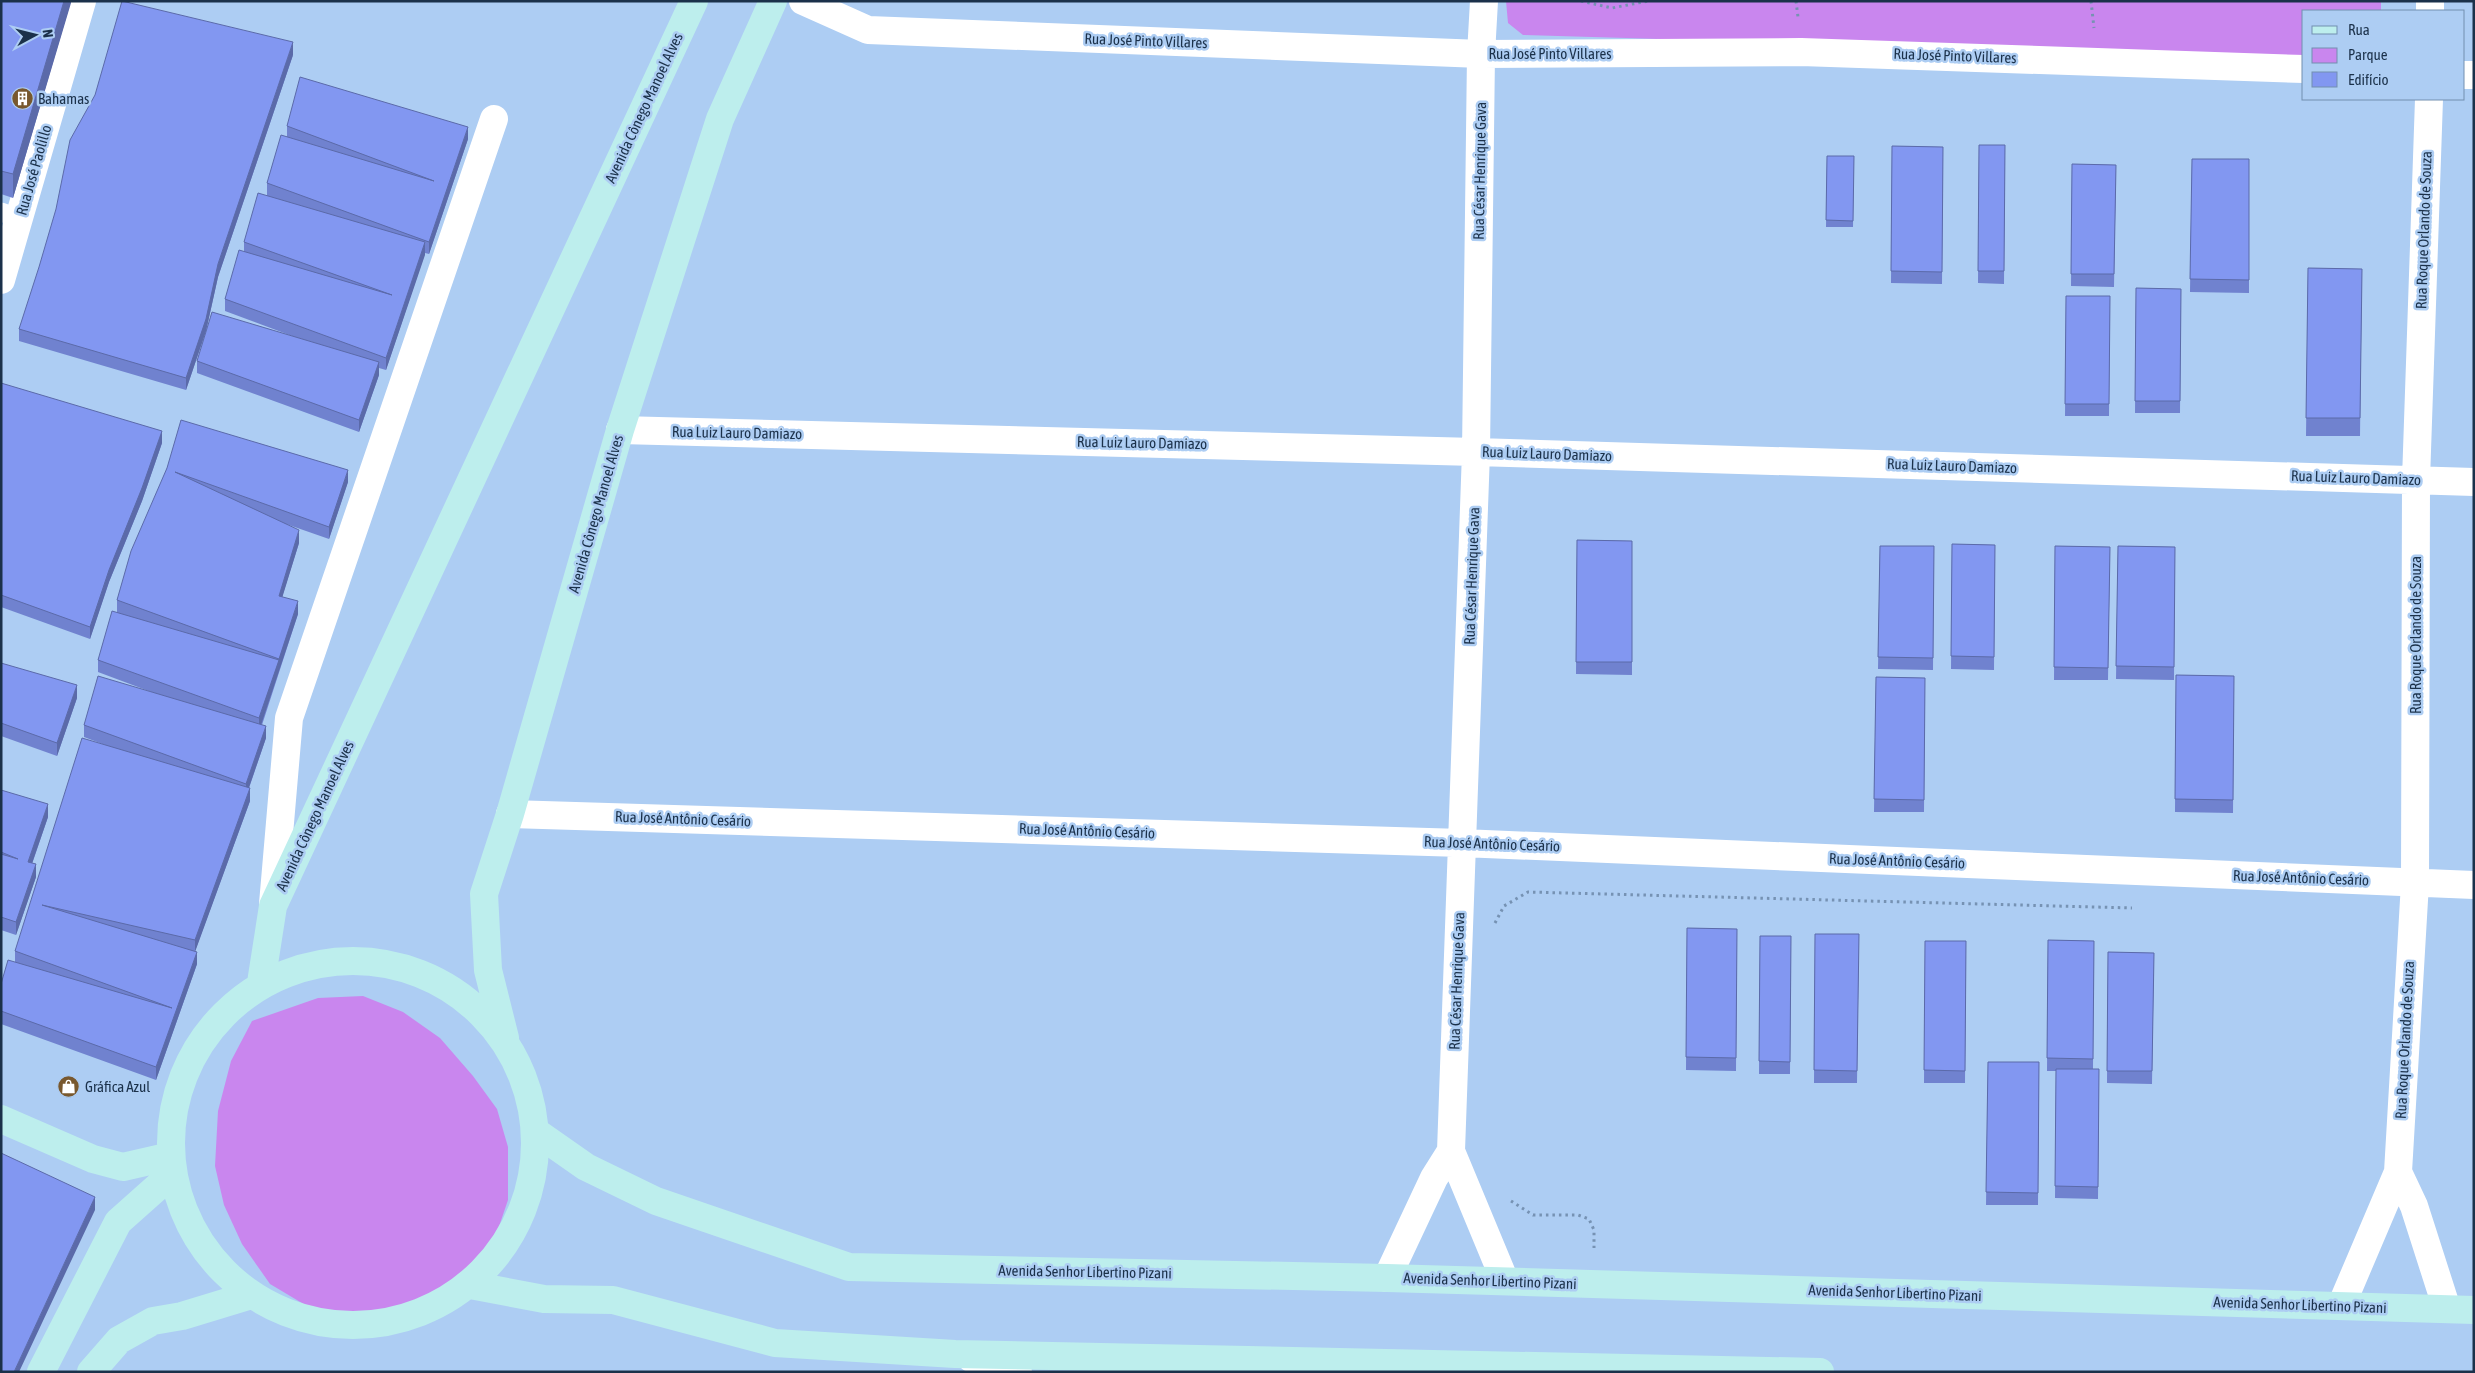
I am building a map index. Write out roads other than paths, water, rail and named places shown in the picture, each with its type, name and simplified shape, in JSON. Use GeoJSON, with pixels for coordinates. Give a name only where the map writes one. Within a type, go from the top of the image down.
{"type":"FeatureCollection","features":[{"type":"Feature","properties":{"kind":"street","name":"Rua José Paolillo"},"geometry":{"type":"LineString","coordinates":[[1,280],[11,215],[82,1]]}},
{"type":"Feature","properties":{"kind":"street","name":"Avenida Cônego Manoel Alves"},"geometry":{"type":"LineString","coordinates":[[261,984],[273,906],[694,1]]}},
{"type":"Feature","properties":{"kind":"street","name":"Avenida Cônego Manoel Alves"},"geometry":{"type":"LineString","coordinates":[[505,1040],[488,970],[484,894],[510,814],[620,430],[720,119],[774,1]]}},
{"type":"Feature","properties":{"kind":"street","name":"Rua José Pinto Villares"},"geometry":{"type":"LineString","coordinates":[[803,1],[868,30],[1481,54],[1801,52],[2302,69]]}},
{"type":"Feature","properties":{"kind":"street","name":"Rua César Henrique Gava"},"geometry":{"type":"LineString","coordinates":[[1484,1],[1481,54],[1476,452],[1450,1151],[1505,1281]]}},
{"type":"Feature","properties":{"kind":"street","name":"Rua Roque Orlando de Souza"},"geometry":{"type":"LineString","coordinates":[[2341,1306],[2398,1172],[2414,882],[2416,480],[2429,100]]}},
{"type":"Feature","properties":{"kind":"street"},"geometry":{"type":"LineString","coordinates":[[273,906],[289,718],[494,119]]}},
{"type":"Feature","properties":{"kind":"street","name":"Rua Luiz Lauro Damiazo"},"geometry":{"type":"LineString","coordinates":[[620,430],[1476,452],[2474,482]]}},
{"type":"Feature","properties":{"kind":"street","name":"Rua José Antônio Cesário"},"geometry":{"type":"LineString","coordinates":[[510,814],[1462,843],[2474,885]]}},
{"type":"Feature","properties":{"kind":"street"},"geometry":{"type":"LineString","coordinates":[[367,959],[420,971],[468,999],[505,1040],[527,1084],[536,1132],[531,1189],[508,1242],[470,1285],[419,1315],[362,1327],[304,1320],[251,1295],[214,1262],[188,1221],[172,1165],[174,1105],[191,1057],[221,1015],[261,984],[312,964],[367,959]]}},
{"type":"Feature","properties":{"kind":"street"},"geometry":{"type":"LineString","coordinates":[[1,1119],[93,1160],[123,1167],[172,1165]]}},
{"type":"Feature","properties":{"kind":"street","name":"Avenida Senhor Libertino Pizani"},"geometry":{"type":"LineString","coordinates":[[536,1132],[586,1167],[656,1202],[849,1267],[1505,1281],[2474,1310]]}},
{"type":"Feature","properties":{"kind":"street","name":"Rua César Henrique Gava"},"geometry":{"type":"LineString","coordinates":[[1387,1278],[1434,1178],[1450,1151]]}},
{"type":"Feature","properties":{"kind":"street"},"geometry":{"type":"LineString","coordinates":[[42,1372],[118,1222],[172,1165]]}},
{"type":"Feature","properties":{"kind":"street","name":"Rua Roque Orlando de Souza"},"geometry":{"type":"LineString","coordinates":[[2398,1172],[2414,1206],[2447,1309]]}},
{"type":"Feature","properties":{"kind":"street"},"geometry":{"type":"LineString","coordinates":[[470,1285],[544,1299],[614,1300],[775,1343],[955,1354],[1820,1372]]}},
{"type":"Feature","properties":{"kind":"street"},"geometry":{"type":"LineString","coordinates":[[90,1372],[118,1340],[153,1321],[182,1316],[251,1295]]}},
{"type":"Feature","properties":{"kind":"street"},"geometry":{"type":"LineString","coordinates":[[955,1354],[1018,1372]]}},
{"type":"Feature","properties":{"kind":"place","name":"Bahamas"},"geometry":{"type":"Point","coordinates":[22,99]}},
{"type":"Feature","properties":{"kind":"place","name":"Gráfica Azul"},"geometry":{"type":"Point","coordinates":[69,1087]}}]}
